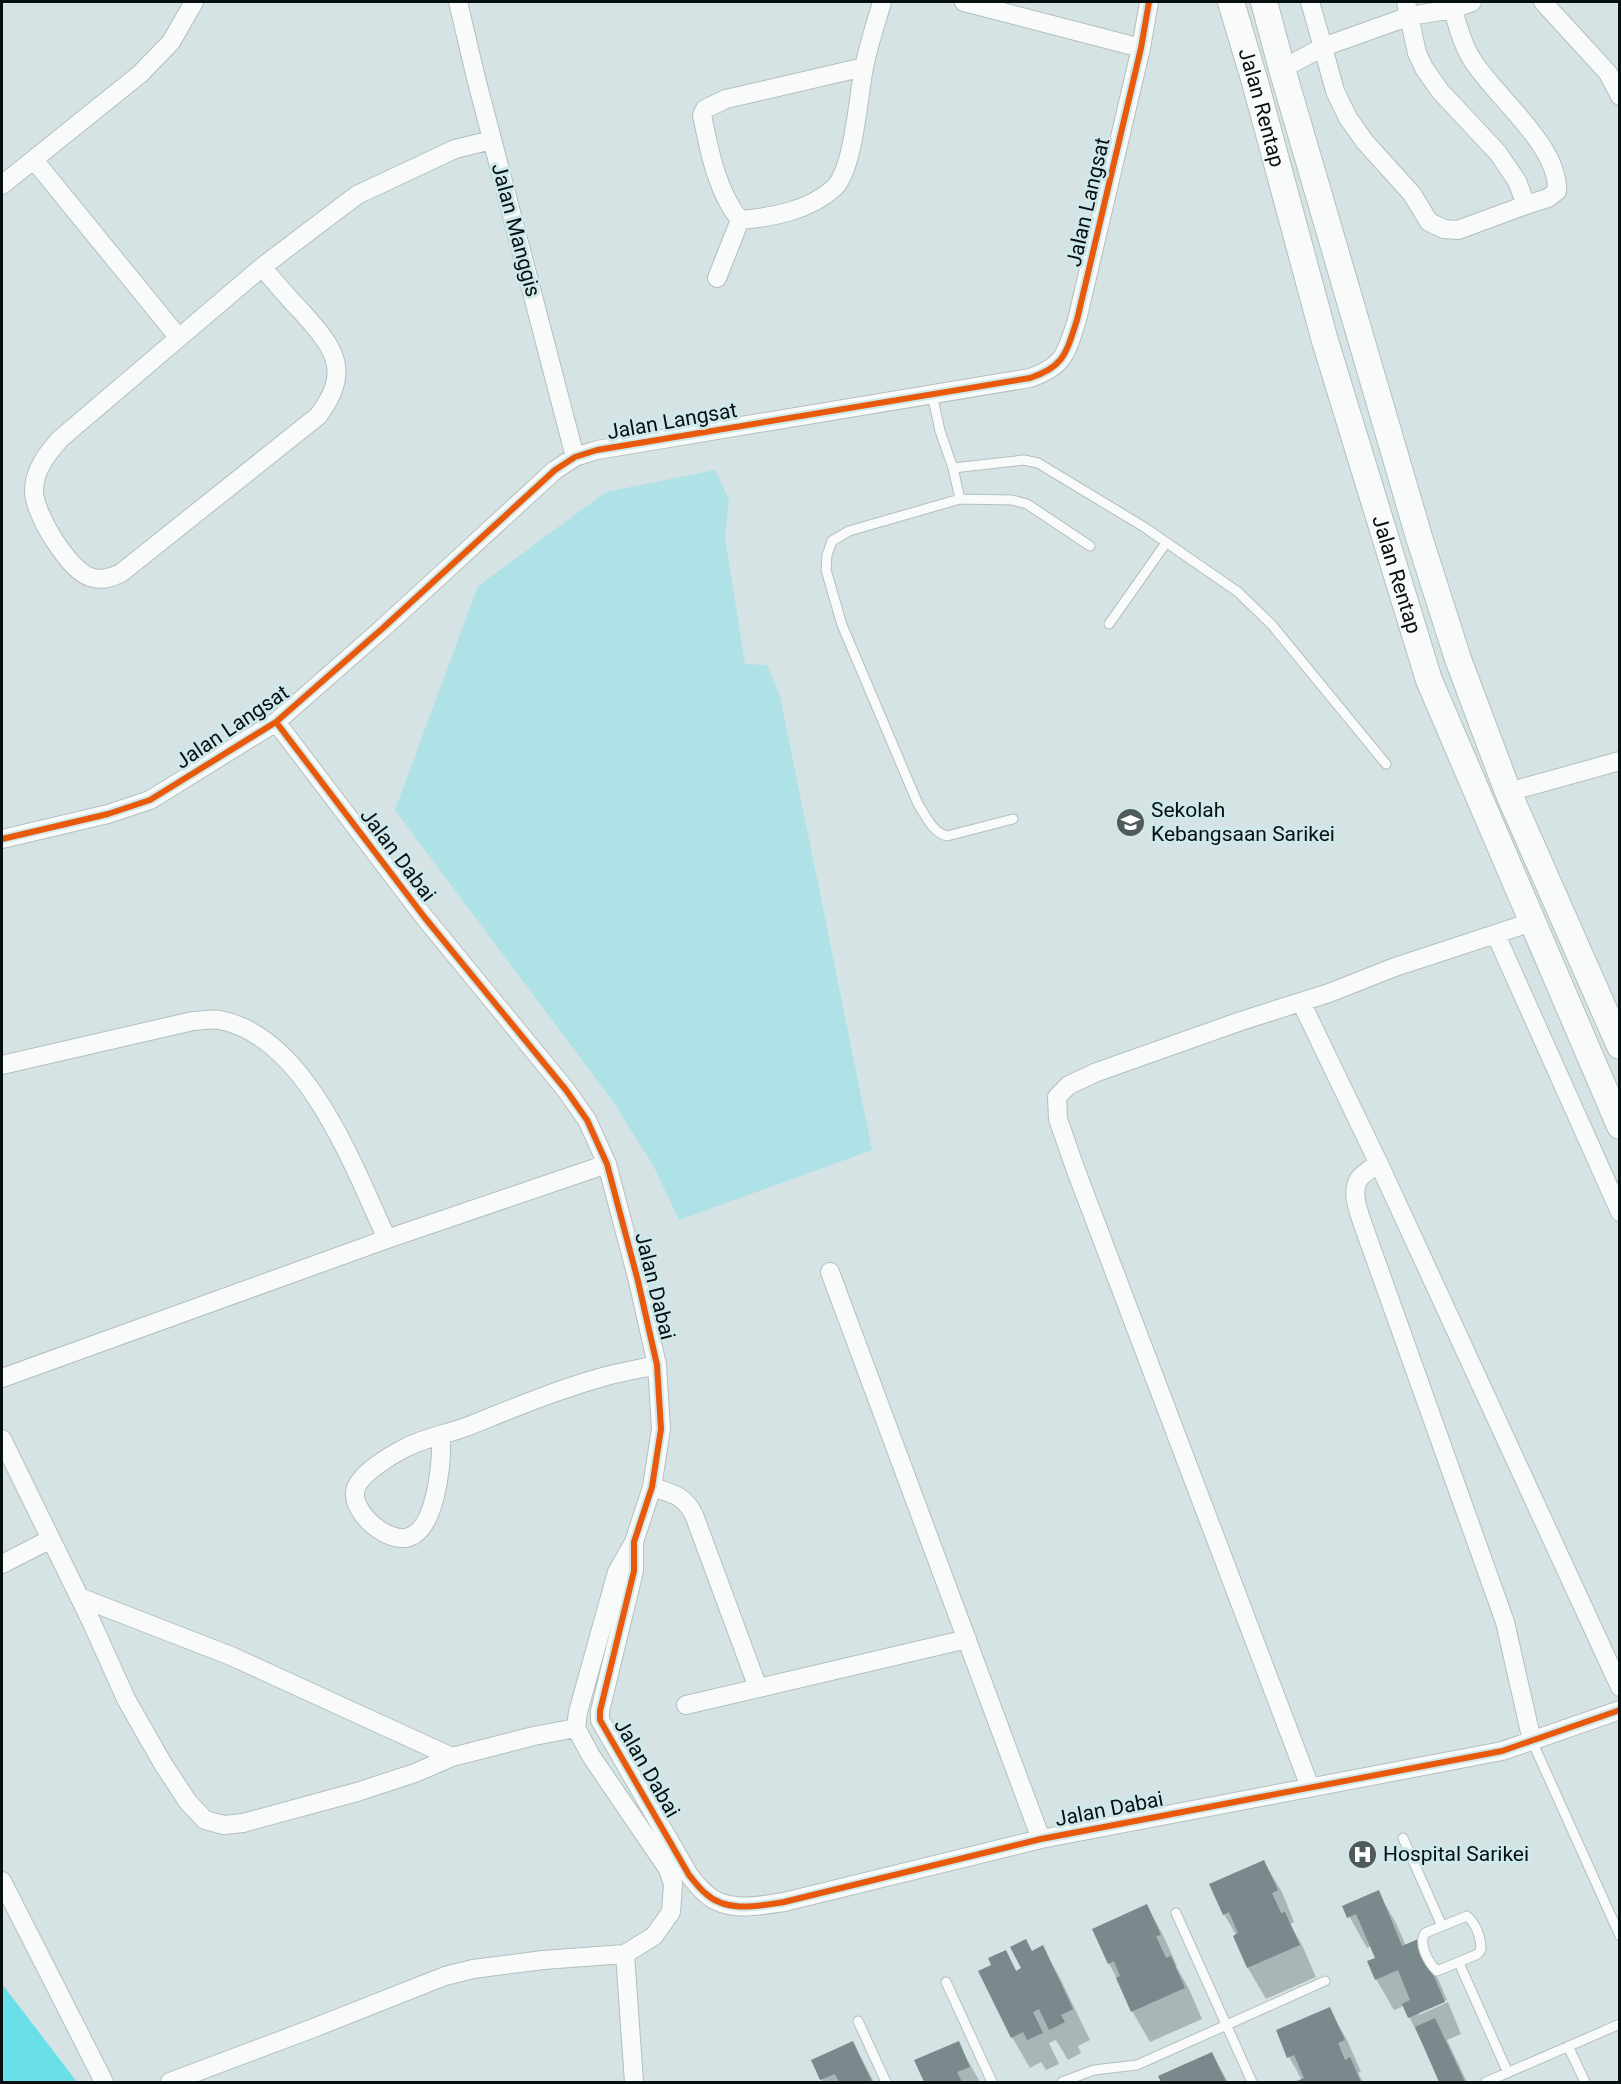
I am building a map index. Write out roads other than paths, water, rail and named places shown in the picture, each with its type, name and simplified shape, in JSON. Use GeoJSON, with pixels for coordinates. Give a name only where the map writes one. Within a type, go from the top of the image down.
{"type":"FeatureCollection","features":[{"type":"Feature","properties":{"kind":"main road","name":"Jalan Rentap"},"geometry":{"type":"LineString","coordinates":[[1230,2],[1255,82],[1325,341],[1430,680],[1620,1126]]}},
{"type":"Feature","properties":{"kind":"main road","name":"Jalan Rentap"},"geometry":{"type":"LineString","coordinates":[[1264,2],[1419,537],[1458,659],[1508,792],[1620,1047]]}},
{"type":"Feature","properties":{"kind":"street"},"geometry":{"type":"LineString","coordinates":[[2,185],[140,74],[171,42],[194,2]]}},
{"type":"Feature","properties":{"kind":"street","name":"Jalan Manggis"},"geometry":{"type":"LineString","coordinates":[[458,2],[575,457]]}},
{"type":"Feature","properties":{"kind":"street"},"geometry":{"type":"LineString","coordinates":[[740,220],[768,217],[798,209],[835,187],[844,175],[864,67],[882,2]]}},
{"type":"Feature","properties":{"kind":"street"},"geometry":{"type":"LineString","coordinates":[[964,2],[1141,48]]}},
{"type":"Feature","properties":{"kind":"street","name":"Jalan Langsat"},"geometry":{"type":"LineString","coordinates":[[2,839],[108,814],[150,800],[276,723],[375,636],[555,470],[575,457],[597,450],[1029,378],[1047,372],[1059,364],[1068,348],[1077,320],[1141,48],[1149,2]]}},
{"type":"Feature","properties":{"kind":"street"},"geometry":{"type":"LineString","coordinates":[[1310,2],[1335,92],[1348,118],[1365,142],[1412,194],[1429,222],[1444,229],[1458,230],[1548,198],[1557,191],[1557,182],[1554,169],[1539,143],[1470,57],[1452,5]]}},
{"type":"Feature","properties":{"kind":"street"},"geometry":{"type":"LineString","coordinates":[[1282,69],[1323,47],[1408,9],[1472,2]]}},
{"type":"Feature","properties":{"kind":"street"},"geometry":{"type":"LineString","coordinates":[[1543,2],[1608,73],[1620,96]]}},
{"type":"Feature","properties":{"kind":"street"},"geometry":{"type":"LineString","coordinates":[[1408,9],[1417,53],[1424,68],[1440,91],[1498,153],[1517,181],[1526,205]]}},
{"type":"Feature","properties":{"kind":"street"},"geometry":{"type":"LineString","coordinates":[[740,220],[729,206],[720,183],[702,116],[705,109],[726,99],[864,67]]}},
{"type":"Feature","properties":{"kind":"street"},"geometry":{"type":"LineString","coordinates":[[262,267],[326,338],[334,354],[337,373],[331,398],[318,416],[121,573],[105,580],[88,577],[67,558],[37,512],[34,491],[38,470],[46,455],[60,439],[262,267],[357,195],[455,149],[492,140]]}},
{"type":"Feature","properties":{"kind":"street"},"geometry":{"type":"LineString","coordinates":[[34,160],[179,338]]}},
{"type":"Feature","properties":{"kind":"street"},"geometry":{"type":"LineString","coordinates":[[717,278],[740,220]]}},
{"type":"Feature","properties":{"kind":"street","name":"Jalan Dabai"},"geometry":{"type":"LineString","coordinates":[[276,723],[425,918],[566,1090],[587,1120],[607,1164],[638,1281],[657,1365],[661,1429],[652,1487],[634,1542],[634,1571],[600,1711],[600,1720],[689,1875],[705,1894],[721,1904],[740,1907],[764,1905],[1041,1839],[1502,1751],[1620,1710]]}},
{"type":"Feature","properties":{"kind":"street"},"geometry":{"type":"LineString","coordinates":[[1508,792],[1620,761]]}},
{"type":"Feature","properties":{"kind":"street"},"geometry":{"type":"LineString","coordinates":[[1310,1787],[1075,1168],[1058,1119],[1058,1097],[1069,1085],[1097,1072],[1395,967],[1532,922]]}},
{"type":"Feature","properties":{"kind":"street"},"geometry":{"type":"LineString","coordinates":[[1496,934],[1620,1212]]}},
{"type":"Feature","properties":{"kind":"street"},"geometry":{"type":"LineString","coordinates":[[1301,1002],[1379,1164],[1620,1687]]}},
{"type":"Feature","properties":{"kind":"street"},"geometry":{"type":"LineString","coordinates":[[2,1065],[193,1021],[219,1019],[250,1030],[275,1048],[307,1084],[333,1123],[387,1239]]}},
{"type":"Feature","properties":{"kind":"street"},"geometry":{"type":"LineString","coordinates":[[2,1378],[387,1239],[607,1164]]}},
{"type":"Feature","properties":{"kind":"street"},"geometry":{"type":"LineString","coordinates":[[1379,1164],[1359,1178],[1355,1188],[1357,1202],[1367,1236],[1505,1622],[1532,1741]]}},
{"type":"Feature","properties":{"kind":"street"},"geometry":{"type":"LineString","coordinates":[[830,1272],[1041,1839]]}},
{"type":"Feature","properties":{"kind":"street"},"geometry":{"type":"LineString","coordinates":[[441,1436],[439,1480],[424,1522],[419,1530],[410,1537],[399,1538],[386,1535],[375,1527],[357,1504],[355,1491],[363,1477],[378,1464],[421,1441],[441,1436],[554,1393],[604,1377],[657,1365]]}},
{"type":"Feature","properties":{"kind":"street"},"geometry":{"type":"LineString","coordinates":[[2,1439],[126,1699],[163,1764],[188,1802],[205,1820],[224,1825],[243,1823],[415,1773],[452,1757],[576,1728]]}},
{"type":"Feature","properties":{"kind":"street"},"geometry":{"type":"LineString","coordinates":[[652,1487],[682,1497],[689,1504],[758,1688]]}},
{"type":"Feature","properties":{"kind":"street"},"geometry":{"type":"LineString","coordinates":[[2,1564],[51,1539]]}},
{"type":"Feature","properties":{"kind":"street"},"geometry":{"type":"LineString","coordinates":[[170,2082],[311,2030],[445,1976],[473,1969],[543,1960],[624,1954],[654,1936],[671,1912],[673,1884],[668,1869],[591,1756],[576,1728],[578,1712],[617,1572],[634,1542]]}},
{"type":"Feature","properties":{"kind":"street"},"geometry":{"type":"LineString","coordinates":[[79,1597],[231,1656],[452,1757]]}},
{"type":"Feature","properties":{"kind":"street"},"geometry":{"type":"LineString","coordinates":[[686,1705],[967,1639]]}},
{"type":"Feature","properties":{"kind":"street"},"geometry":{"type":"LineString","coordinates":[[2,1881],[104,2082]]}},
{"type":"Feature","properties":{"kind":"street"},"geometry":{"type":"LineString","coordinates":[[624,1954],[634,2082]]}},
{"type":"Feature","properties":{"kind":"lane"},"geometry":{"type":"LineString","coordinates":[[932,394],[940,431],[953,468],[960,499]]}},
{"type":"Feature","properties":{"kind":"lane"},"geometry":{"type":"LineString","coordinates":[[953,468],[1024,460],[1038,463],[1055,471],[1239,592],[1272,626],[1386,764]]}},
{"type":"Feature","properties":{"kind":"lane"},"geometry":{"type":"LineString","coordinates":[[1013,819],[947,836],[938,834],[933,827],[918,804],[842,625],[826,570],[827,555],[832,541],[849,531],[960,499],[1012,500],[1026,504],[1090,546]]}},
{"type":"Feature","properties":{"kind":"lane"},"geometry":{"type":"LineString","coordinates":[[1109,624],[1166,543]]}},
{"type":"Feature","properties":{"kind":"lane"},"geometry":{"type":"LineString","coordinates":[[1532,1741],[1620,1936]]}},
{"type":"Feature","properties":{"kind":"lane"},"geometry":{"type":"LineString","coordinates":[[1403,1838],[1442,1926]]}},
{"type":"Feature","properties":{"kind":"lane"},"geometry":{"type":"LineString","coordinates":[[1176,1913],[1252,2082]]}},
{"type":"Feature","properties":{"kind":"lane"},"geometry":{"type":"LineString","coordinates":[[1467,1916],[1472,1921],[1481,1941],[1481,1950],[1478,1954],[1437,1971],[1432,1966],[1422,1944],[1422,1938],[1425,1933],[1442,1926],[1467,1916]]}},
{"type":"Feature","properties":{"kind":"lane"},"geometry":{"type":"LineString","coordinates":[[1459,1962],[1508,2073]]}},
{"type":"Feature","properties":{"kind":"lane"},"geometry":{"type":"LineString","coordinates":[[1062,2082],[1094,2070],[1137,2066],[1324,1981]]}},
{"type":"Feature","properties":{"kind":"lane"},"geometry":{"type":"LineString","coordinates":[[946,1982],[992,2082]]}},
{"type":"Feature","properties":{"kind":"lane"},"geometry":{"type":"LineString","coordinates":[[858,2021],[886,2082]]}},
{"type":"Feature","properties":{"kind":"lane"},"geometry":{"type":"LineString","coordinates":[[1486,2082],[1620,2024]]}},
{"type":"Feature","properties":{"kind":"lane"},"geometry":{"type":"LineString","coordinates":[[1568,2046],[1585,2082]]}},
{"type":"Feature","properties":{"kind":"water"},"geometry":{"type":"Polygon","coordinates":[[[2,1984],[77,2082],[2,2082],[2,1984]]]}},
{"type":"Feature","properties":{"kind":"place","name":"Sekolah Kebangsaan Sarikei"},"geometry":{"type":"Point","coordinates":[1130,822]}},
{"type":"Feature","properties":{"kind":"place","name":"Hospital Sarikei"},"geometry":{"type":"Point","coordinates":[1362,1854]}}]}
